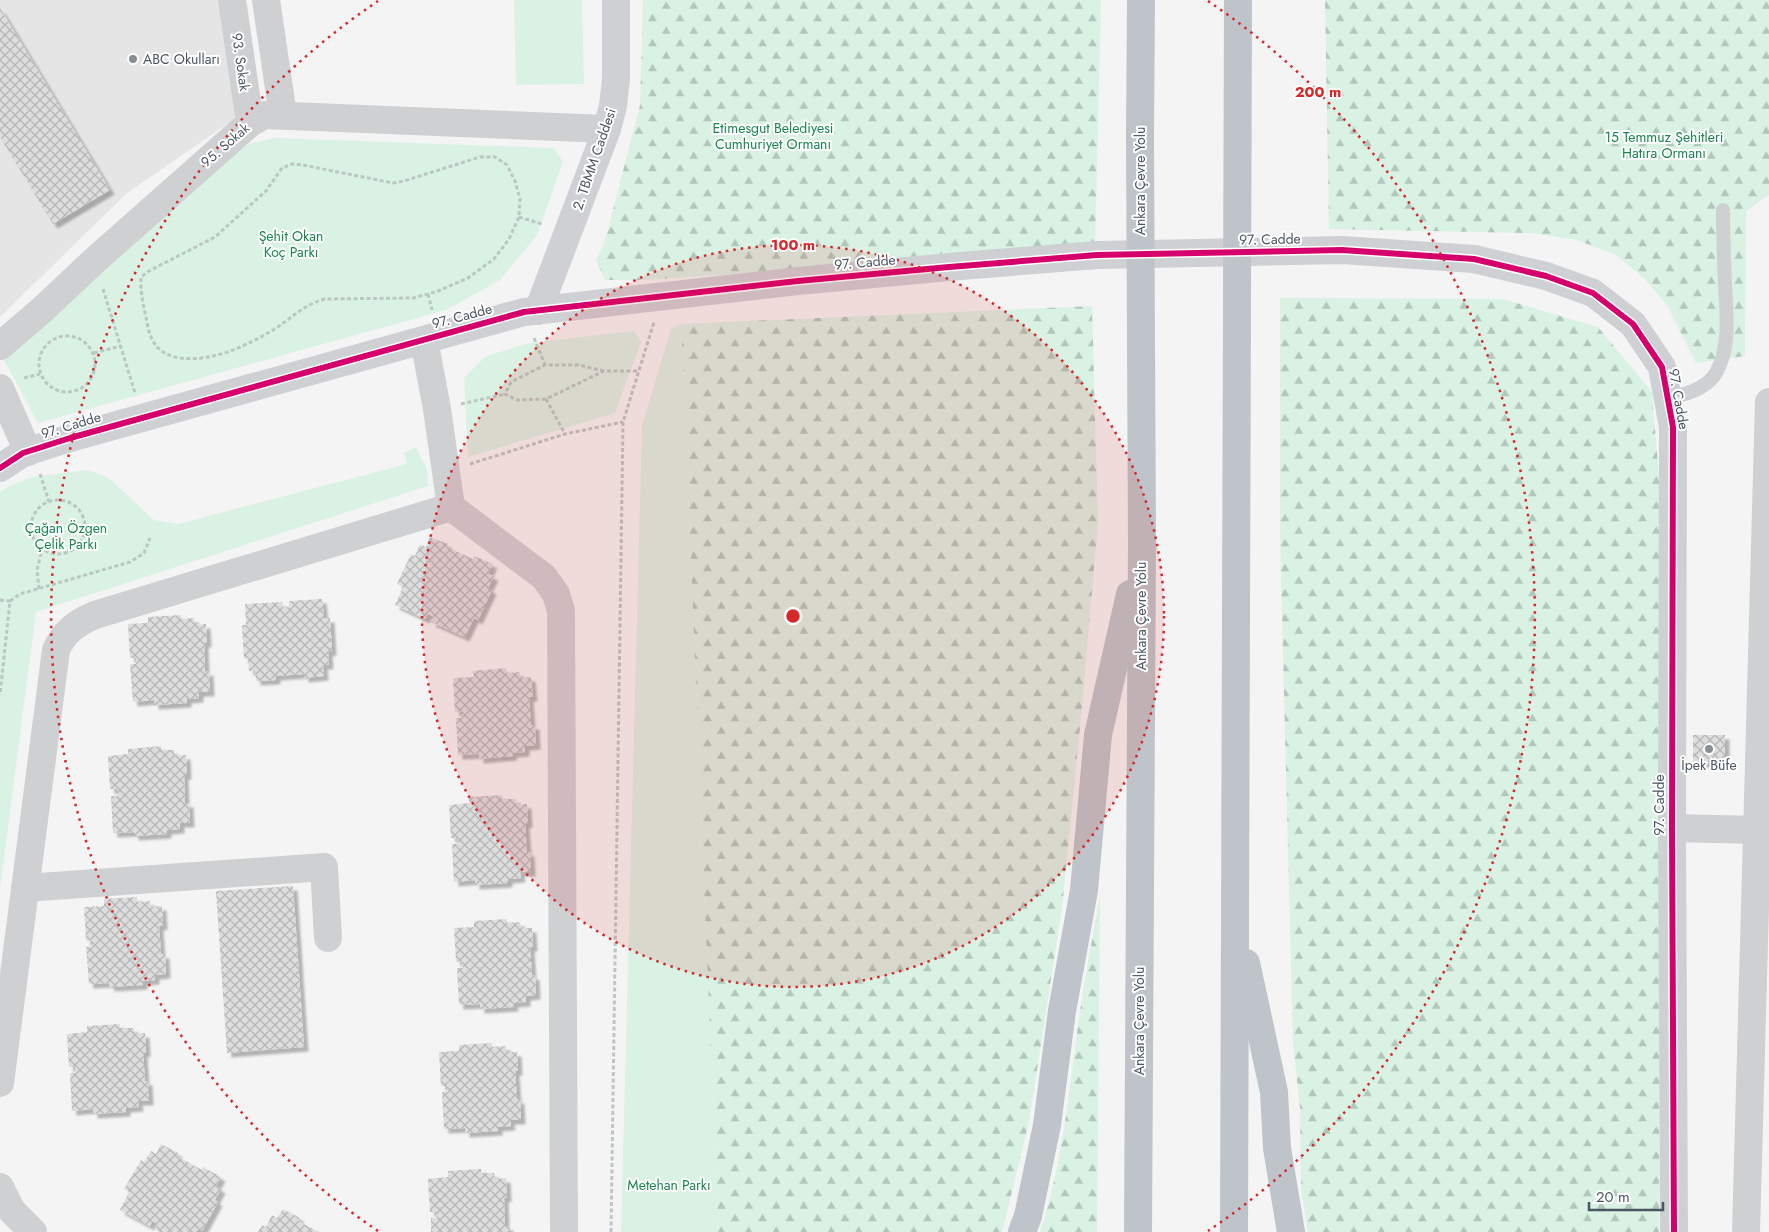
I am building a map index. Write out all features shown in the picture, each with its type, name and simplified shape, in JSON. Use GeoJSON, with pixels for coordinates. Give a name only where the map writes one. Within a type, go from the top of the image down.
{"type":"FeatureCollection","features":[{"type":"Feature","properties":{"kind":"highway","name":"Ankara Çevre Yolu"},"geometry":{"type":"LineString","coordinates":[[1138,1232],[1142,544],[1140,325],[1141,0]]}},
{"type":"Feature","properties":{"kind":"highway"},"geometry":{"type":"LineString","coordinates":[[1234,1232],[1236,133],[1238,0]]}},
{"type":"Feature","properties":{"kind":"highway"},"geometry":{"type":"LineString","coordinates":[[1022,1232],[1028,1216],[1046,1125],[1062,1011],[1084,890],[1098,735],[1142,544]]}},
{"type":"Feature","properties":{"kind":"highway"},"geometry":{"type":"LineString","coordinates":[[1235,913],[1274,1092],[1278,1148],[1291,1232]]}},
{"type":"Feature","properties":{"kind":"street","name":"93. Sokak"},"geometry":{"type":"LineString","coordinates":[[232,0],[250,123]]}},
{"type":"Feature","properties":{"kind":"street"},"geometry":{"type":"LineString","coordinates":[[266,0],[283,115]]}},
{"type":"Feature","properties":{"kind":"street","name":"2. TBMM Caddesi"},"geometry":{"type":"LineString","coordinates":[[538,311],[614,106],[616,0]]}},
{"type":"Feature","properties":{"kind":"street","name":"95. Sokak"},"geometry":{"type":"LineString","coordinates":[[0,346],[250,123],[265,116],[283,115],[606,129]]}},
{"type":"Feature","properties":{"kind":"street","name":"97. Cadde"},"geometry":{"type":"LineString","coordinates":[[0,468],[17,453],[524,312],[662,295],[949,267],[1097,256],[1342,250],[1474,259],[1546,276],[1593,293],[1633,324],[1662,367],[1673,427],[1674,1232]]}},
{"type":"Feature","properties":{"kind":"street"},"geometry":{"type":"LineString","coordinates":[[424,340],[438,409],[451,507],[544,577],[556,594],[562,611],[564,1232]]}},
{"type":"Feature","properties":{"kind":"street"},"geometry":{"type":"LineString","coordinates":[[0,388],[17,453]]}},
{"type":"Feature","properties":{"kind":"street"},"geometry":{"type":"LineString","coordinates":[[1746,1232],[1769,402]]}},
{"type":"Feature","properties":{"kind":"street"},"geometry":{"type":"LineString","coordinates":[[0,1083],[56,650],[60,640],[81,621],[94,616],[451,507]]}},
{"type":"Feature","properties":{"kind":"street"},"geometry":{"type":"LineString","coordinates":[[1672,828],[1757,830]]}},
{"type":"Feature","properties":{"kind":"street"},"geometry":{"type":"LineString","coordinates":[[25,888],[324,867],[328,938]]}},
{"type":"Feature","properties":{"kind":"street"},"geometry":{"type":"LineString","coordinates":[[0,1187],[12,1211],[33,1232]]}},
{"type":"Feature","properties":{"kind":"lane"},"geometry":{"type":"LineString","coordinates":[[1668,398],[1683,396],[1707,382],[1716,373],[1722,358],[1727,323],[1723,210]]}},
{"type":"Feature","properties":{"kind":"path"},"geometry":{"type":"LineString","coordinates":[[480,157],[495,157],[507,165],[514,181],[520,199],[519,218],[509,239],[494,259],[468,278],[438,291],[412,298],[325,299],[313,302],[273,330],[230,351],[213,357],[194,359],[166,354],[156,346],[149,336],[140,286],[141,277],[215,237],[266,191],[282,168],[292,164],[393,182],[404,181],[480,157]]}},
{"type":"Feature","properties":{"kind":"path"},"geometry":{"type":"LineString","coordinates":[[94,261],[143,418]]}},
{"type":"Feature","properties":{"kind":"path"},"geometry":{"type":"LineString","coordinates":[[611,1232],[623,422],[662,295]]}},
{"type":"Feature","properties":{"kind":"path"},"geometry":{"type":"LineString","coordinates":[[73,336],[82,339],[94,353],[95,371],[91,380],[77,391],[68,393],[58,391],[49,387],[42,379],[38,360],[41,351],[47,343],[55,338],[73,336]]}},
{"type":"Feature","properties":{"kind":"path"},"geometry":{"type":"LineString","coordinates":[[94,353],[122,346]]}},
{"type":"Feature","properties":{"kind":"path"},"geometry":{"type":"LineString","coordinates":[[505,394],[510,382],[545,365],[579,365],[604,371],[639,370]]}},
{"type":"Feature","properties":{"kind":"path"},"geometry":{"type":"LineString","coordinates":[[438,409],[505,394],[516,400],[546,399],[604,371]]}},
{"type":"Feature","properties":{"kind":"path"},"geometry":{"type":"LineString","coordinates":[[546,399],[565,434]]}},
{"type":"Feature","properties":{"kind":"path"},"geometry":{"type":"LineString","coordinates":[[446,472],[565,434],[623,422]]}},
{"type":"Feature","properties":{"kind":"path"},"geometry":{"type":"LineString","coordinates":[[58,500],[67,501],[75,506],[85,521],[86,530],[83,540],[78,547],[70,552],[61,554],[52,554],[42,549],[33,537],[31,529],[32,520],[36,512],[49,502],[58,500]]}},
{"type":"Feature","properties":{"kind":"path"},"geometry":{"type":"LineString","coordinates":[[0,600],[10,601],[20,594],[130,562],[144,553],[150,538]]}},
{"type":"Feature","properties":{"kind":"path"},"geometry":{"type":"LineString","coordinates":[[39,589],[37,570],[42,549]]}},
{"type":"Feature","properties":{"kind":"path"},"geometry":{"type":"LineString","coordinates":[[0,695],[10,601]]}},
{"type":"Feature","properties":{"kind":"shaded area"},"geometry":{"type":"Polygon","coordinates":[[[0,0],[219,0],[239,116],[127,193],[0,317],[0,0]]]}},
{"type":"Feature","properties":{"kind":"green space"},"geometry":{"type":"Polygon","coordinates":[[[514,0],[582,0],[584,84],[516,85],[514,0]]]}},
{"type":"Feature","properties":{"kind":"green space","name":"Etimesgut Belediyesi Cumhuriyet Ormanı"},"geometry":{"type":"Polygon","coordinates":[[[643,0],[1101,0],[1095,249],[646,280],[605,280],[596,260],[605,241],[640,105],[643,0]]]}},
{"type":"Feature","properties":{"kind":"green space","name":"15 Temmuz Şehitleri Hatıra Ormanı"},"geometry":{"type":"Polygon","coordinates":[[[1325,0],[1769,0],[1769,195],[1746,211],[1745,356],[1696,363],[1667,305],[1645,279],[1616,255],[1577,240],[1532,233],[1329,229],[1325,0]]]}},
{"type":"Feature","properties":{"kind":"green space","name":"Şehit Okan Koç Parkı"},"geometry":{"type":"Polygon","coordinates":[[[275,138],[554,148],[563,162],[537,235],[500,280],[446,310],[38,423],[4,360],[230,157],[249,144],[275,138]]]}},
{"type":"Feature","properties":{"kind":"green space"},"geometry":{"type":"Polygon","coordinates":[[[1280,298],[1503,299],[1598,327],[1652,392],[1660,490],[1659,1232],[1308,1232],[1301,1189],[1300,1107],[1293,1045],[1280,537],[1280,298]]]}},
{"type":"Feature","properties":{"kind":"green space"},"geometry":{"type":"Polygon","coordinates":[[[1092,306],[1098,523],[1081,718],[1062,908],[1029,1122],[1002,1232],[718,1232],[681,324],[1092,306]]]}},
{"type":"Feature","properties":{"kind":"green space","name":"Metehan Parkı"},"geometry":{"type":"Polygon","coordinates":[[[681,324],[718,1232],[621,1232],[642,425],[671,329],[681,324]]]}},
{"type":"Feature","properties":{"kind":"green space"},"geometry":{"type":"Polygon","coordinates":[[[634,331],[641,342],[615,413],[468,457],[464,378],[486,356],[530,343],[634,331]]]}},
{"type":"Feature","properties":{"kind":"green space","name":"Çağan Özgen Çelik Parkı"},"geometry":{"type":"Polygon","coordinates":[[[416,447],[427,469],[428,486],[36,612],[0,889],[0,492],[11,485],[32,477],[86,470],[111,480],[154,520],[178,524],[407,464],[404,453],[416,447]]]}},
{"type":"Feature","properties":{"kind":"green space"},"geometry":{"type":"Polygon","coordinates":[[[1100,897],[1097,1232],[1040,1232],[1048,1207],[1059,1155],[1083,993],[1100,897]]]}},
{"type":"Feature","properties":{"kind":"building"},"geometry":{"type":"Polygon","coordinates":[[[0,8],[110,190],[53,224],[0,137],[0,8]]]}},
{"type":"Feature","properties":{"kind":"building"},"geometry":{"type":"Polygon","coordinates":[[[430,537],[448,544],[447,547],[473,559],[474,556],[493,564],[488,574],[494,576],[488,588],[492,590],[478,620],[474,618],[465,637],[431,622],[434,617],[428,614],[425,619],[395,605],[403,587],[397,584],[411,554],[415,556],[420,544],[426,547],[430,537]]]}},
{"type":"Feature","properties":{"kind":"building"},"geometry":{"type":"Polygon","coordinates":[[[322,599],[324,618],[330,618],[332,651],[328,652],[329,665],[323,665],[324,676],[304,678],[304,674],[276,676],[276,680],[256,681],[255,670],[249,671],[248,658],[244,659],[242,625],[246,625],[245,604],[282,602],[283,608],[289,607],[289,601],[322,599]]]}},
{"type":"Feature","properties":{"kind":"building"},"geometry":{"type":"Polygon","coordinates":[[[181,615],[181,619],[194,618],[195,625],[206,624],[207,643],[204,643],[205,672],[209,671],[210,692],[199,692],[199,698],[187,699],[187,703],[154,705],[154,700],[133,702],[130,664],[136,664],[136,658],[130,658],[128,624],[148,623],[148,617],[181,615]]]}},
{"type":"Feature","properties":{"kind":"building"},"geometry":{"type":"Polygon","coordinates":[[[506,668],[507,673],[520,672],[520,678],[531,677],[533,697],[529,697],[531,725],[535,725],[536,745],[525,746],[525,752],[512,753],[513,756],[479,759],[479,754],[458,755],[456,718],[462,718],[462,711],[455,712],[453,678],[474,677],[473,671],[506,668]]]}},
{"type":"Feature","properties":{"kind":"building","name":"İpek Büfe"},"geometry":{"type":"Polygon","coordinates":[[[1693,735],[1725,735],[1725,763],[1693,763],[1693,735]]]}},
{"type":"Feature","properties":{"kind":"building"},"geometry":{"type":"Polygon","coordinates":[[[161,746],[161,750],[174,750],[175,756],[186,755],[187,775],[184,775],[185,803],[189,803],[190,823],[180,823],[180,829],[167,830],[167,834],[134,836],[134,832],[113,833],[111,796],[117,796],[117,789],[110,789],[108,756],[128,754],[128,749],[161,746]]]}},
{"type":"Feature","properties":{"kind":"building"},"geometry":{"type":"Polygon","coordinates":[[[502,795],[502,799],[516,799],[516,805],[527,804],[528,823],[525,824],[531,872],[520,872],[521,878],[508,879],[508,883],[475,885],[475,880],[454,882],[452,844],[458,844],[457,838],[451,838],[449,805],[469,803],[469,797],[502,795]]]}},
{"type":"Feature","properties":{"kind":"building"},"geometry":{"type":"Polygon","coordinates":[[[293,886],[304,1047],[227,1053],[216,891],[293,886]]]}},
{"type":"Feature","properties":{"kind":"building"},"geometry":{"type":"Polygon","coordinates":[[[137,897],[137,902],[150,901],[151,907],[162,906],[163,925],[159,926],[161,954],[165,954],[166,974],[155,975],[155,980],[143,981],[143,985],[110,987],[109,983],[89,984],[86,947],[92,946],[92,940],[86,941],[84,907],[104,906],[104,899],[137,897]]]}},
{"type":"Feature","properties":{"kind":"building"},"geometry":{"type":"Polygon","coordinates":[[[507,919],[507,923],[520,922],[521,928],[532,928],[533,947],[530,947],[532,976],[535,975],[536,995],[526,996],[526,1002],[513,1003],[514,1007],[480,1009],[480,1004],[459,1005],[457,968],[463,968],[462,961],[456,962],[454,928],[474,927],[474,921],[507,919]]]}},
{"type":"Feature","properties":{"kind":"building"},"geometry":{"type":"Polygon","coordinates":[[[120,1024],[120,1028],[134,1028],[134,1034],[145,1033],[146,1052],[143,1053],[149,1101],[138,1101],[139,1107],[126,1108],[126,1112],[93,1114],[93,1109],[72,1111],[70,1073],[76,1073],[75,1067],[69,1067],[67,1034],[87,1032],[87,1026],[120,1024]]]}},
{"type":"Feature","properties":{"kind":"building"},"geometry":{"type":"Polygon","coordinates":[[[492,1043],[492,1047],[506,1046],[506,1052],[517,1052],[518,1071],[515,1071],[517,1100],[520,1099],[521,1120],[510,1120],[511,1126],[498,1127],[498,1131],[465,1133],[465,1128],[444,1129],[442,1092],[448,1092],[447,1086],[441,1086],[439,1052],[459,1051],[459,1045],[492,1043]]]}},
{"type":"Feature","properties":{"kind":"building"},"geometry":{"type":"Polygon","coordinates":[[[161,1144],[178,1153],[177,1156],[202,1170],[203,1167],[221,1177],[216,1186],[221,1189],[215,1200],[218,1202],[202,1231],[198,1229],[196,1232],[160,1232],[155,1229],[158,1224],[152,1221],[150,1226],[120,1210],[129,1192],[124,1189],[141,1160],[144,1162],[151,1151],[156,1154],[161,1144]]]}},
{"type":"Feature","properties":{"kind":"building"},"geometry":{"type":"Polygon","coordinates":[[[481,1169],[481,1173],[494,1173],[495,1179],[506,1178],[507,1197],[504,1198],[505,1226],[509,1226],[509,1232],[431,1232],[431,1218],[437,1218],[436,1212],[430,1212],[428,1179],[448,1177],[448,1171],[481,1169]]]}},
{"type":"Feature","properties":{"kind":"building"},"geometry":{"type":"Polygon","coordinates":[[[283,1209],[300,1218],[298,1221],[319,1232],[258,1232],[262,1225],[266,1227],[272,1215],[277,1218],[283,1209]]]}},
{"type":"Feature","properties":{"kind":"cycle path"},"geometry":{"type":"LineString","coordinates":[[0,468],[23,453],[70,438],[524,312],[798,281],[1097,255],[1342,250],[1474,259],[1546,276],[1593,293],[1633,324],[1662,367],[1673,427],[1674,1232]]}},
{"type":"Feature","properties":{"kind":"place","name":"ABC Okulları"},"geometry":{"type":"Point","coordinates":[133,59]}},
{"type":"Feature","properties":{"kind":"place","name":"İpek Büfe"},"geometry":{"type":"Point","coordinates":[1709,749]}}]}
